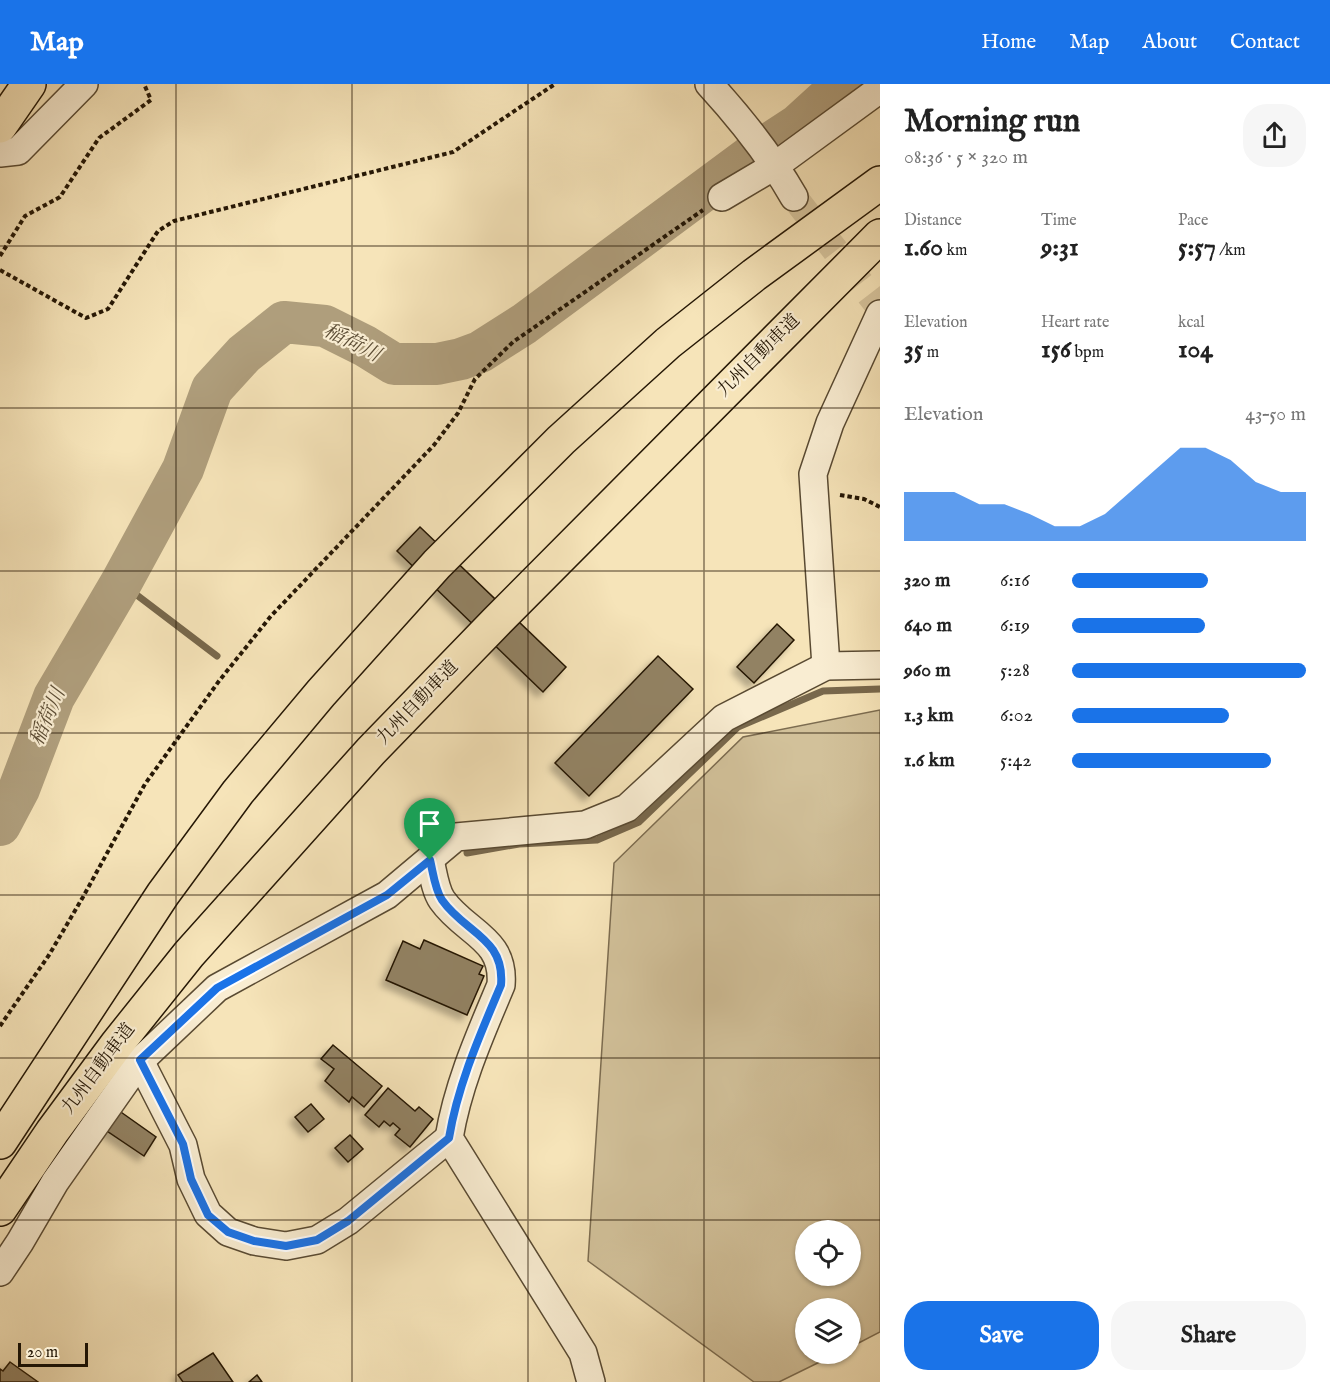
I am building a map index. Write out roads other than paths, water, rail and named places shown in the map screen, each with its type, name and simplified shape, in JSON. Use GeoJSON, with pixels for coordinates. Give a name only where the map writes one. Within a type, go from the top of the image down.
{"type":"FeatureCollection","features":[{"type":"Feature","properties":{"kind":"main road"},"geometry":{"type":"LineString","coordinates":[[0,126],[29,84]]}},
{"type":"Feature","properties":{"kind":"main road"},"geometry":{"type":"LineString","coordinates":[[0,1142],[163,894],[238,792],[321,693],[437,564],[561,441],[668,343],[754,275],[880,183]]}},
{"type":"Feature","properties":{"kind":"main road","name":"九州自動車道"},"geometry":{"type":"LineString","coordinates":[[0,1209],[52,1132],[117,1044],[189,954],[364,759],[504,614],[880,236]]}},
{"type":"Feature","properties":{"kind":"street"},"geometry":{"type":"LineString","coordinates":[[0,153],[18,151],[84,84]]}},
{"type":"Feature","properties":{"kind":"street"},"geometry":{"type":"LineString","coordinates":[[709,84],[740,118],[776,165],[794,197]]}},
{"type":"Feature","properties":{"kind":"street"},"geometry":{"type":"LineString","coordinates":[[722,197],[776,165],[880,89]]}},
{"type":"Feature","properties":{"kind":"street"},"geometry":{"type":"LineString","coordinates":[[826,666],[813,474],[830,423],[880,314]]}},
{"type":"Feature","properties":{"kind":"street"},"geometry":{"type":"LineString","coordinates":[[0,1272],[55,1182],[140,1060],[217,988],[387,895],[456,837],[585,825],[627,808],[724,718],[826,666],[880,665]]}},
{"type":"Feature","properties":{"kind":"street"},"geometry":{"type":"LineString","coordinates":[[140,1060],[183,1144],[191,1179],[208,1215],[228,1232],[254,1241],[286,1246],[317,1240],[348,1221],[449,1138],[456,1100],[501,985],[502,969],[497,955],[491,946],[451,911],[440,898],[430,860]]}},
{"type":"Feature","properties":{"kind":"street"},"geometry":{"type":"LineString","coordinates":[[449,1138],[583,1353],[591,1382]]}},
{"type":"Feature","properties":{"kind":"waterway","name":"稲荷川"},"geometry":{"type":"LineString","coordinates":[[0,825],[19,789],[54,697],[121,583],[183,469],[212,389],[244,354],[284,322],[325,326],[394,364],[437,364],[480,352],[524,324],[748,158],[798,125],[843,84]]}},
{"type":"Feature","properties":{"kind":"waterway"},"geometry":{"type":"LineString","coordinates":[[121,583],[217,656]]}},
{"type":"Feature","properties":{"kind":"waterway"},"geometry":{"type":"LineString","coordinates":[[467,853],[519,844],[597,840],[639,822],[738,727],[823,691],[880,689]]}},
{"type":"Feature","properties":{"kind":"tunnel"},"geometry":{"type":"LineString","coordinates":[[794,197],[880,308]]}}]}
